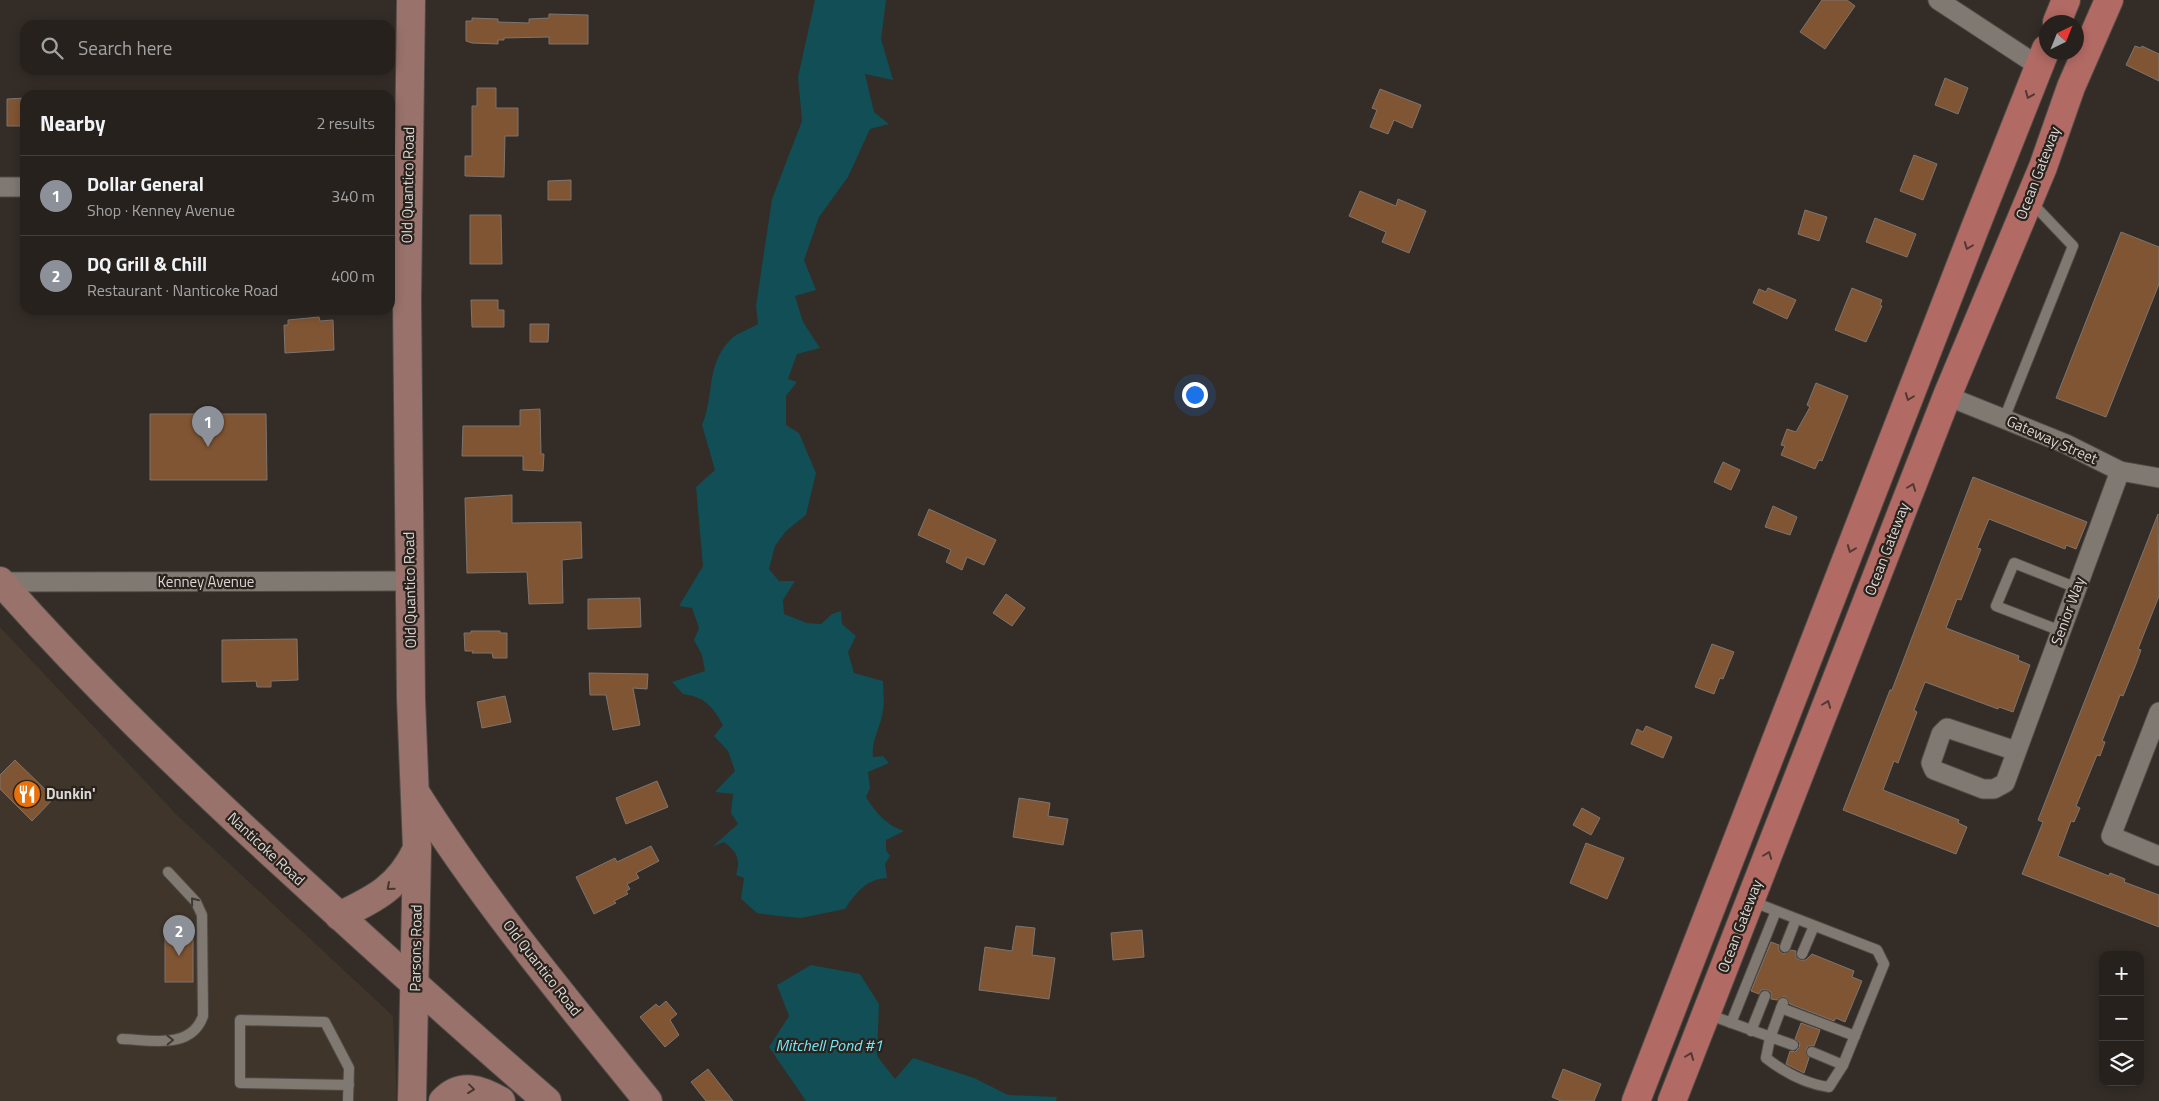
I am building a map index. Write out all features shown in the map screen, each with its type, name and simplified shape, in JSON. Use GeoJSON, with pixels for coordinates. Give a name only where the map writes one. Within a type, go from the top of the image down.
{"type":"FeatureCollection","features":[{"type":"Feature","properties":{"kind":"main road"},"geometry":{"type":"LineString","coordinates":[[2060,15],[2066,0]]}},
{"type":"Feature","properties":{"kind":"main road","name":"Ocean Gateway"},"geometry":{"type":"LineString","coordinates":[[1672,1101],[1947,396],[2029,199],[2071,87],[2109,0]]}},
{"type":"Feature","properties":{"kind":"main road"},"geometry":{"type":"LineString","coordinates":[[1636,1101],[1971,237],[2042,60]]}},
{"type":"Feature","properties":{"kind":"street","name":"Old Quantico Road"},"geometry":{"type":"LineString","coordinates":[[410,0],[399,185],[411,581],[411,699],[416,794],[446,842],[514,934],[648,1101]]}},
{"type":"Feature","properties":{"kind":"street"},"geometry":{"type":"LineString","coordinates":[[1938,0],[2039,56]]}},
{"type":"Feature","properties":{"kind":"street"},"geometry":{"type":"LineString","coordinates":[[0,187],[20,187]]}},
{"type":"Feature","properties":{"kind":"street","name":"Gateway Street"},"geometry":{"type":"LineString","coordinates":[[1947,396],[2066,444],[2120,471],[2159,478]]}},
{"type":"Feature","properties":{"kind":"street","name":"Senior Way"},"geometry":{"type":"LineString","coordinates":[[2016,751],[2120,471]]}},
{"type":"Feature","properties":{"kind":"street","name":"Kenney Avenue"},"geometry":{"type":"LineString","coordinates":[[0,582],[411,581]]}},
{"type":"Feature","properties":{"kind":"street","name":"Nanticoke Road"},"geometry":{"type":"LineString","coordinates":[[0,582],[66,655],[190,779],[416,986],[547,1101]]}},
{"type":"Feature","properties":{"kind":"street"},"geometry":{"type":"LineString","coordinates":[[2159,712],[2111,836],[2159,856]]}},
{"type":"Feature","properties":{"kind":"street","name":"Parsons Road"},"geometry":{"type":"LineString","coordinates":[[412,1101],[418,848],[416,794]]}},
{"type":"Feature","properties":{"kind":"street"},"geometry":{"type":"LineString","coordinates":[[339,916],[372,900],[391,887],[408,869],[418,848]]}},
{"type":"Feature","properties":{"kind":"street"},"geometry":{"type":"LineString","coordinates":[[443,1101],[462,1088],[479,1090],[500,1101]]}},
{"type":"Feature","properties":{"kind":"lane"},"geometry":{"type":"LineString","coordinates":[[2004,419],[2073,246],[2029,199]]}},
{"type":"Feature","properties":{"kind":"lane"},"geometry":{"type":"LineString","coordinates":[[2061,631],[1996,606],[2014,563],[2077,588]]}},
{"type":"Feature","properties":{"kind":"lane"},"geometry":{"type":"LineString","coordinates":[[122,1039],[181,1040],[196,1030],[203,1016],[202,914],[196,902],[168,872]]}},
{"type":"Feature","properties":{"kind":"lane"},"geometry":{"type":"LineString","coordinates":[[1750,901],[1877,950],[1884,964],[1855,1036],[1843,1065],[1829,1087],[1820,1086],[1785,1072],[1766,1058],[1770,1038],[1782,1006],[1855,1036]]}},
{"type":"Feature","properties":{"kind":"lane"},"geometry":{"type":"LineString","coordinates":[[1731,1023],[1776,911]]}},
{"type":"Feature","properties":{"kind":"lane"},"geometry":{"type":"LineString","coordinates":[[1785,947],[1796,919]]}},
{"type":"Feature","properties":{"kind":"lane"},"geometry":{"type":"LineString","coordinates":[[1802,954],[1814,926]]}},
{"type":"Feature","properties":{"kind":"lane"},"geometry":{"type":"LineString","coordinates":[[1752,1031],[1765,996]]}},
{"type":"Feature","properties":{"kind":"lane"},"geometry":{"type":"LineString","coordinates":[[1706,1014],[1793,1045]]}},
{"type":"Feature","properties":{"kind":"lane"},"geometry":{"type":"LineString","coordinates":[[348,1101],[349,1085],[349,1068],[325,1022],[240,1020],[240,1082],[349,1085]]}},
{"type":"Feature","properties":{"kind":"lane"},"geometry":{"type":"LineString","coordinates":[[1812,1052],[1843,1065]]}},
{"type":"Feature","properties":{"kind":"shaded area"},"geometry":{"type":"Polygon","coordinates":[[[0,627],[176,814],[393,1016],[397,1101],[0,1101],[0,627]]]}},
{"type":"Feature","properties":{"kind":"water"},"geometry":{"type":"Polygon","coordinates":[[[815,0],[886,0],[881,39],[893,80],[865,74],[874,112],[889,124],[870,129],[848,177],[819,217],[804,260],[816,290],[795,296],[803,322],[820,348],[797,354],[788,379],[797,382],[786,396],[786,425],[799,433],[816,473],[806,515],[786,531],[775,546],[769,569],[779,581],[795,581],[783,600],[784,614],[807,623],[821,624],[832,614],[841,611],[842,624],[856,636],[848,652],[854,673],[883,681],[884,707],[873,745],[873,757],[883,756],[889,763],[868,772],[870,788],[866,797],[882,818],[904,831],[886,840],[886,850],[890,856],[885,864],[887,878],[867,884],[845,909],[801,918],[757,913],[741,899],[744,878],[736,875],[738,860],[735,853],[724,842],[712,847],[738,824],[731,813],[733,794],[715,792],[735,771],[728,751],[714,736],[723,725],[715,713],[697,697],[683,694],[672,682],[705,671],[702,655],[694,640],[699,628],[692,608],[679,606],[703,566],[696,487],[715,470],[702,425],[717,359],[731,339],[758,324],[756,306],[772,199],[802,121],[798,77],[815,0]]]}},
{"type":"Feature","properties":{"kind":"water","name":"Mitchell Pond #1"},"geometry":{"type":"Polygon","coordinates":[[[811,965],[860,974],[879,1004],[877,1056],[895,1079],[913,1058],[974,1078],[1008,1095],[1057,1097],[1056,1101],[806,1101],[769,1047],[789,1016],[777,985],[811,965]]]}},
{"type":"Feature","properties":{"kind":"building"},"geometry":{"type":"Polygon","coordinates":[[[1822,0],[1847,0],[1855,6],[1825,49],[1800,32],[1822,0]]]}},
{"type":"Feature","properties":{"kind":"building"},"geometry":{"type":"Polygon","coordinates":[[[549,14],[588,15],[588,44],[549,44],[549,37],[504,38],[504,40],[498,40],[498,44],[466,41],[466,21],[472,21],[472,18],[498,19],[498,22],[529,23],[529,19],[549,18],[549,14]]]}},
{"type":"Feature","properties":{"kind":"building"},"geometry":{"type":"Polygon","coordinates":[[[2135,46],[2141,48],[2142,46],[2159,54],[2159,81],[2126,65],[2135,46]]]}},
{"type":"Feature","properties":{"kind":"building"},"geometry":{"type":"Polygon","coordinates":[[[1945,78],[1968,88],[1958,114],[1935,105],[1945,78]]]}},
{"type":"Feature","properties":{"kind":"building"},"geometry":{"type":"Polygon","coordinates":[[[477,88],[496,88],[496,108],[518,108],[518,136],[505,136],[504,177],[465,176],[465,156],[472,156],[472,106],[477,106],[477,88]]]}},
{"type":"Feature","properties":{"kind":"building"},"geometry":{"type":"Polygon","coordinates":[[[1380,89],[1421,105],[1412,128],[1394,120],[1388,134],[1370,127],[1377,110],[1372,108],[1380,89]]]}},
{"type":"Feature","properties":{"kind":"building"},"geometry":{"type":"Polygon","coordinates":[[[20,98],[20,126],[7,126],[7,99],[20,98]]]}},
{"type":"Feature","properties":{"kind":"building"},"geometry":{"type":"Polygon","coordinates":[[[1914,155],[1937,164],[1923,200],[1900,191],[1914,155]]]}},
{"type":"Feature","properties":{"kind":"building"},"geometry":{"type":"Polygon","coordinates":[[[571,180],[571,200],[548,200],[548,181],[571,180]]]}},
{"type":"Feature","properties":{"kind":"building"},"geometry":{"type":"Polygon","coordinates":[[[1360,191],[1396,206],[1398,199],[1426,211],[1409,253],[1382,242],[1386,232],[1349,216],[1360,191]]]}},
{"type":"Feature","properties":{"kind":"building"},"geometry":{"type":"Polygon","coordinates":[[[1805,210],[1827,217],[1819,241],[1798,234],[1805,210]]]}},
{"type":"Feature","properties":{"kind":"building"},"geometry":{"type":"Polygon","coordinates":[[[470,215],[501,215],[502,264],[470,264],[470,215]]]}},
{"type":"Feature","properties":{"kind":"building"},"geometry":{"type":"Polygon","coordinates":[[[1875,218],[1916,234],[1907,257],[1866,242],[1875,218]]]}},
{"type":"Feature","properties":{"kind":"building"},"geometry":{"type":"Polygon","coordinates":[[[2121,232],[2159,247],[2159,284],[2106,417],[2056,398],[2121,232]]]}},
{"type":"Feature","properties":{"kind":"building"},"geometry":{"type":"Polygon","coordinates":[[[1768,288],[1796,300],[1787,319],[1753,303],[1759,289],[1766,292],[1768,288]]]}},
{"type":"Feature","properties":{"kind":"building"},"geometry":{"type":"Polygon","coordinates":[[[1852,288],[1882,300],[1880,305],[1882,306],[1866,342],[1835,330],[1852,288]]]}},
{"type":"Feature","properties":{"kind":"building"},"geometry":{"type":"Polygon","coordinates":[[[471,300],[498,300],[498,310],[504,310],[504,327],[472,327],[471,300]]]}},
{"type":"Feature","properties":{"kind":"building"},"geometry":{"type":"Polygon","coordinates":[[[319,317],[320,321],[333,320],[334,350],[285,353],[284,325],[288,325],[288,320],[319,317]]]}},
{"type":"Feature","properties":{"kind":"building"},"geometry":{"type":"Polygon","coordinates":[[[530,324],[549,324],[548,342],[530,342],[530,324]]]}},
{"type":"Feature","properties":{"kind":"building"},"geometry":{"type":"Polygon","coordinates":[[[1816,383],[1848,396],[1822,461],[1819,460],[1815,469],[1781,455],[1785,446],[1781,445],[1787,429],[1796,432],[1810,407],[1807,405],[1816,383]]]}},
{"type":"Feature","properties":{"kind":"building"},"geometry":{"type":"Polygon","coordinates":[[[540,409],[541,454],[544,454],[543,471],[523,470],[523,456],[462,456],[463,426],[520,426],[520,410],[540,409]]]}},
{"type":"Feature","properties":{"kind":"building"},"geometry":{"type":"Polygon","coordinates":[[[150,414],[266,414],[267,480],[150,480],[150,414]]]}},
{"type":"Feature","properties":{"kind":"building"},"geometry":{"type":"Polygon","coordinates":[[[1723,462],[1740,470],[1731,490],[1714,482],[1723,462]]]}},
{"type":"Feature","properties":{"kind":"building"},"geometry":{"type":"Polygon","coordinates":[[[1973,477],[2087,522],[2076,549],[2066,545],[2065,549],[1989,519],[1977,548],[1981,549],[1961,600],[1957,599],[1946,628],[2019,656],[2018,660],[2030,665],[2013,712],[1999,707],[1998,709],[1925,682],[1914,710],[1917,712],[1898,763],[1894,761],[1883,790],[1959,820],[1958,823],[1967,827],[1956,854],[1843,810],[1890,690],[1892,690],[1973,477]]]}},
{"type":"Feature","properties":{"kind":"building"},"geometry":{"type":"Polygon","coordinates":[[[512,495],[512,523],[581,522],[582,558],[562,560],[563,603],[529,604],[527,572],[467,573],[465,498],[512,495]]]}},
{"type":"Feature","properties":{"kind":"building"},"geometry":{"type":"Polygon","coordinates":[[[1773,506],[1797,517],[1790,535],[1765,527],[1773,506]]]}},
{"type":"Feature","properties":{"kind":"building"},"geometry":{"type":"Polygon","coordinates":[[[929,509],[996,540],[984,565],[967,557],[962,570],[946,562],[951,550],[918,535],[929,509]]]}},
{"type":"Feature","properties":{"kind":"building"},"geometry":{"type":"Polygon","coordinates":[[[2158,514],[2159,596],[2138,649],[2141,650],[2136,664],[2123,696],[2120,695],[2102,741],[2105,742],[2100,756],[2097,755],[2076,806],[2080,808],[2074,822],[2071,821],[2058,856],[2109,876],[2110,873],[2125,879],[2124,882],[2159,895],[2159,927],[2022,874],[2043,822],[2038,820],[2158,514]]]}},
{"type":"Feature","properties":{"kind":"building"},"geometry":{"type":"Polygon","coordinates":[[[1006,594],[1025,608],[1012,626],[993,613],[1006,594]]]}},
{"type":"Feature","properties":{"kind":"building"},"geometry":{"type":"Polygon","coordinates":[[[640,598],[641,627],[588,629],[588,599],[640,598]]]}},
{"type":"Feature","properties":{"kind":"building"},"geometry":{"type":"Polygon","coordinates":[[[471,631],[500,631],[500,633],[507,633],[507,658],[493,658],[492,653],[465,651],[464,633],[471,633],[471,631]]]}},
{"type":"Feature","properties":{"kind":"building"},"geometry":{"type":"Polygon","coordinates":[[[297,639],[298,680],[271,681],[271,687],[257,687],[256,681],[222,682],[222,640],[297,639]]]}},
{"type":"Feature","properties":{"kind":"building"},"geometry":{"type":"Polygon","coordinates":[[[1712,644],[1734,652],[1723,679],[1720,678],[1714,694],[1695,687],[1712,644]]]}},
{"type":"Feature","properties":{"kind":"building"},"geometry":{"type":"Polygon","coordinates":[[[589,673],[648,674],[647,689],[633,688],[640,725],[613,730],[606,695],[590,695],[589,673]]]}},
{"type":"Feature","properties":{"kind":"building"},"geometry":{"type":"Polygon","coordinates":[[[505,696],[511,722],[482,728],[477,702],[505,696]]]}},
{"type":"Feature","properties":{"kind":"building"},"geometry":{"type":"Polygon","coordinates":[[[1646,726],[1672,737],[1663,758],[1631,744],[1637,729],[1643,732],[1646,726]]]}},
{"type":"Feature","properties":{"kind":"building","name":"Dunkin'"},"geometry":{"type":"Polygon","coordinates":[[[15,760],[54,798],[32,821],[0,789],[0,775],[15,760]]]}},
{"type":"Feature","properties":{"kind":"building"},"geometry":{"type":"Polygon","coordinates":[[[657,781],[668,807],[626,824],[616,798],[657,781]]]}},
{"type":"Feature","properties":{"kind":"building"},"geometry":{"type":"Polygon","coordinates":[[[1019,798],[1050,803],[1048,816],[1068,819],[1063,845],[1013,837],[1019,798]]]}},
{"type":"Feature","properties":{"kind":"building"},"geometry":{"type":"Polygon","coordinates":[[[1582,808],[1600,818],[1591,835],[1573,825],[1582,808]]]}},
{"type":"Feature","properties":{"kind":"building"},"geometry":{"type":"Polygon","coordinates":[[[1586,843],[1624,858],[1607,899],[1570,883],[1586,843]]]}},
{"type":"Feature","properties":{"kind":"building"},"geometry":{"type":"Polygon","coordinates":[[[651,846],[659,861],[636,873],[639,878],[627,884],[630,889],[626,891],[628,894],[614,901],[616,903],[594,914],[576,877],[615,858],[617,862],[651,846]]]}},
{"type":"Feature","properties":{"kind":"building"},"geometry":{"type":"Polygon","coordinates":[[[1016,926],[1035,928],[1032,955],[1055,958],[1049,999],[979,990],[985,947],[1012,951],[1016,926]]]}},
{"type":"Feature","properties":{"kind":"building"},"geometry":{"type":"Polygon","coordinates":[[[1142,930],[1144,957],[1113,960],[1111,933],[1142,930]]]}},
{"type":"Feature","properties":{"kind":"building"},"geometry":{"type":"Polygon","coordinates":[[[165,931],[193,931],[193,982],[165,982],[165,931]]]}},
{"type":"Feature","properties":{"kind":"building"},"geometry":{"type":"Polygon","coordinates":[[[1771,942],[1779,945],[1779,951],[1783,954],[1791,950],[1796,951],[1796,958],[1800,960],[1806,960],[1812,954],[1854,971],[1852,977],[1862,981],[1845,1022],[1836,1018],[1834,1021],[1790,1004],[1785,996],[1777,1000],[1771,999],[1771,992],[1767,990],[1761,990],[1759,994],[1751,991],[1771,942]]]}},
{"type":"Feature","properties":{"kind":"building"},"geometry":{"type":"Polygon","coordinates":[[[666,1001],[677,1014],[670,1020],[679,1035],[665,1047],[640,1017],[656,1004],[659,1007],[666,1001]]]}},
{"type":"Feature","properties":{"kind":"building"},"geometry":{"type":"Polygon","coordinates":[[[1801,1023],[1820,1030],[1814,1046],[1808,1046],[1806,1050],[1809,1058],[1804,1073],[1786,1064],[1790,1051],[1795,1052],[1799,1048],[1800,1043],[1795,1039],[1801,1023]]]}},
{"type":"Feature","properties":{"kind":"building"},"geometry":{"type":"Polygon","coordinates":[[[708,1069],[733,1101],[706,1101],[691,1082],[708,1069]]]}},
{"type":"Feature","properties":{"kind":"building"},"geometry":{"type":"Polygon","coordinates":[[[1563,1069],[1601,1084],[1594,1101],[1561,1101],[1552,1097],[1563,1069]]]}},
{"type":"Feature","properties":{"kind":"place","name":"Dollar General"},"geometry":{"type":"Point","coordinates":[208,447]}},
{"type":"Feature","properties":{"kind":"place","name":"Dunkin'"},"geometry":{"type":"Point","coordinates":[27,794]}},
{"type":"Feature","properties":{"kind":"place","name":"DQ Grill & Chill"},"geometry":{"type":"Point","coordinates":[179,956]}}]}
